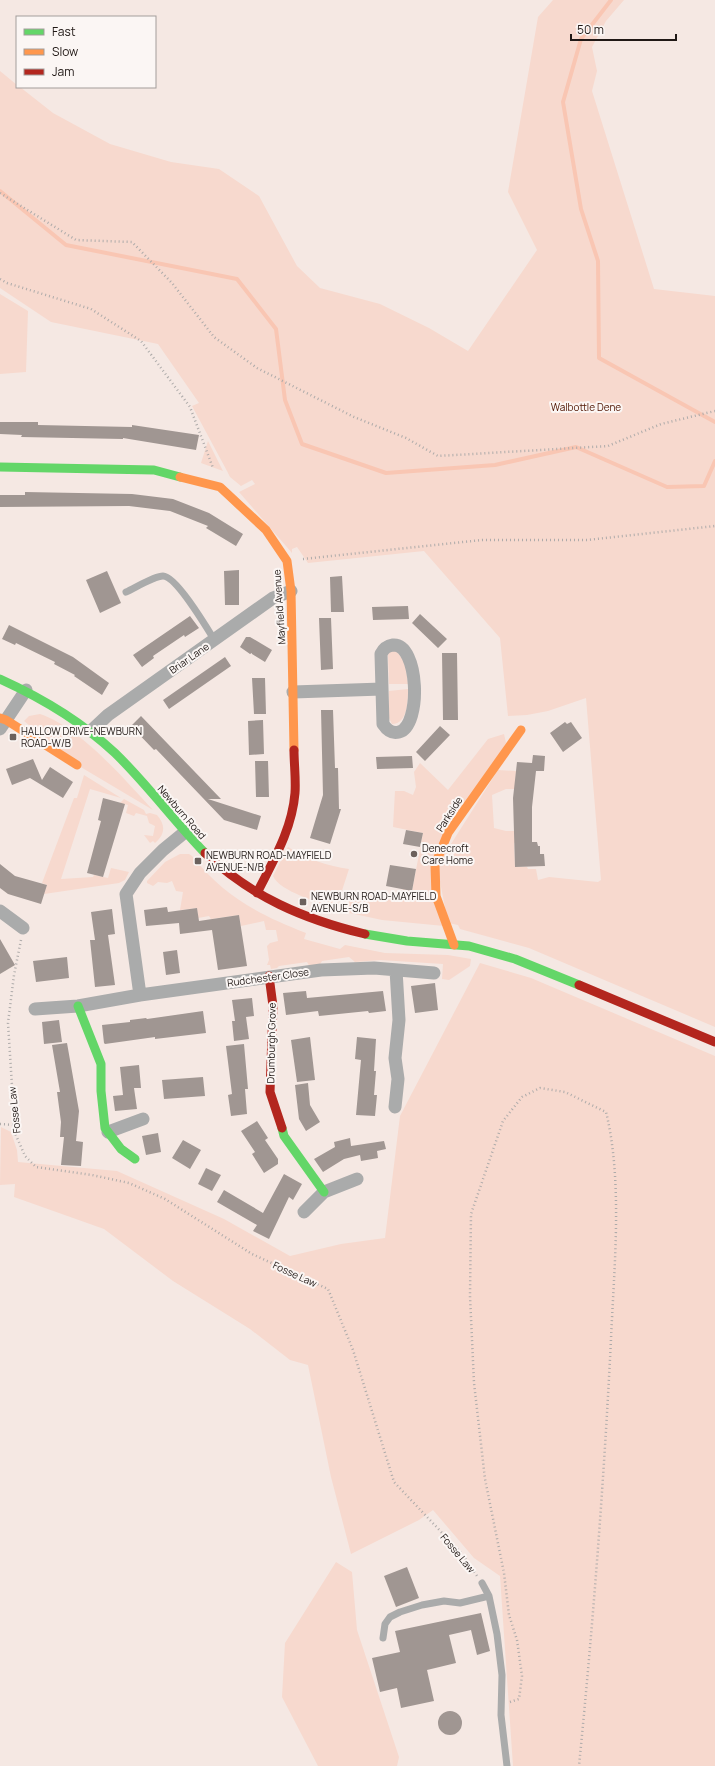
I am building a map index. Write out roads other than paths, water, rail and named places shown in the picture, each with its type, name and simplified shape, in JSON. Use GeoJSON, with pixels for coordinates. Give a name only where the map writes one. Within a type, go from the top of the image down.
{"type":"FeatureCollection","features":[{"type":"Feature","properties":{"kind":"street","name":"Mayfield Avenue"},"geometry":{"type":"LineString","coordinates":[[0,467],[154,470],[220,488],[266,530],[287,561],[291,591],[295,792],[293,808],[285,839],[257,893]]}},
{"type":"Feature","properties":{"kind":"street","name":"Briar Lane"},"geometry":{"type":"LineString","coordinates":[[91,731],[108,715],[215,641],[273,598],[291,591]]}},
{"type":"Feature","properties":{"kind":"street"},"geometry":{"type":"LineString","coordinates":[[389,645],[396,645],[404,649],[414,677],[415,688],[409,721],[406,728],[399,732],[392,732],[386,729],[383,724],[382,689],[381,654],[389,645]]}},
{"type":"Feature","properties":{"kind":"street","name":"Newburn Road"},"geometry":{"type":"LineString","coordinates":[[0,679],[26,690],[91,731],[128,767],[206,856],[234,878],[257,893],[305,915],[352,931],[407,941],[467,945],[529,963],[715,1042]]}},
{"type":"Feature","properties":{"kind":"street"},"geometry":{"type":"LineString","coordinates":[[293,692],[382,689]]}},
{"type":"Feature","properties":{"kind":"street"},"geometry":{"type":"LineString","coordinates":[[26,690],[2,722],[77,765]]}},
{"type":"Feature","properties":{"kind":"street","name":"Parkside"},"geometry":{"type":"LineString","coordinates":[[454,944],[436,896],[435,865],[448,833],[521,730]]}},
{"type":"Feature","properties":{"kind":"street"},"geometry":{"type":"LineString","coordinates":[[140,995],[126,894],[140,873],[163,850],[185,832]]}},
{"type":"Feature","properties":{"kind":"street"},"geometry":{"type":"LineString","coordinates":[[0,911],[23,928]]}},
{"type":"Feature","properties":{"kind":"street","name":"Rudchester Close"},"geometry":{"type":"LineString","coordinates":[[35,1009],[78,1006],[140,995],[321,970],[374,968],[434,973]]}},
{"type":"Feature","properties":{"kind":"street"},"geometry":{"type":"LineString","coordinates":[[395,1107],[398,1079],[395,1058],[399,1020],[396,970]]}},
{"type":"Feature","properties":{"kind":"street","name":"Drumburgh Grove"},"geometry":{"type":"LineString","coordinates":[[269,976],[273,1006],[270,1092],[284,1136],[324,1192]]}},
{"type":"Feature","properties":{"kind":"street"},"geometry":{"type":"LineString","coordinates":[[78,1006],[101,1064],[101,1091],[104,1128],[121,1149],[135,1159]]}},
{"type":"Feature","properties":{"kind":"street"},"geometry":{"type":"LineString","coordinates":[[108,1132],[143,1119]]}},
{"type":"Feature","properties":{"kind":"street"},"geometry":{"type":"LineString","coordinates":[[304,1212],[324,1192],[356,1179]]}},
{"type":"Feature","properties":{"kind":"lane"},"geometry":{"type":"LineString","coordinates":[[126,592],[161,576],[168,577],[178,587],[215,641]]}},
{"type":"Feature","properties":{"kind":"lane","name":"Fosse Law"},"geometry":{"type":"LineString","coordinates":[[482,1583],[489,1596],[497,1634],[502,1674],[501,1705],[507,1766]]}},
{"type":"Feature","properties":{"kind":"lane"},"geometry":{"type":"LineString","coordinates":[[383,1638],[384,1624],[390,1617],[400,1612],[422,1605],[444,1601],[460,1603],[489,1596]]}},
{"type":"Feature","properties":{"kind":"waterway"},"geometry":{"type":"LineString","coordinates":[[611,0],[581,39],[563,102],[581,209],[598,261],[599,358],[715,422]]}},
{"type":"Feature","properties":{"kind":"waterway"},"geometry":{"type":"LineString","coordinates":[[0,191],[66,245],[237,279],[276,329],[285,400],[302,444],[386,473],[495,465],[576,447],[667,487],[704,486],[715,461]]}},
{"type":"Feature","properties":{"kind":"place","name":"HALLOW DRIVE-NEWBURN ROAD-W/B"},"geometry":{"type":"Point","coordinates":[13,737]}},
{"type":"Feature","properties":{"kind":"place","name":"Denecroft Care Home"},"geometry":{"type":"Point","coordinates":[414,854]}},
{"type":"Feature","properties":{"kind":"place","name":"NEWBURN ROAD-MAYFIELD AVENUE-N/B"},"geometry":{"type":"Point","coordinates":[198,861]}},
{"type":"Feature","properties":{"kind":"place","name":"NEWBURN ROAD-MAYFIELD AVENUE-S/B"},"geometry":{"type":"Point","coordinates":[303,902]}},
{"type":"Feature","properties":{"kind":"park label","name":"Walbottle Dene"},"geometry":{"type":"Point","coordinates":[586,407]}}]}
